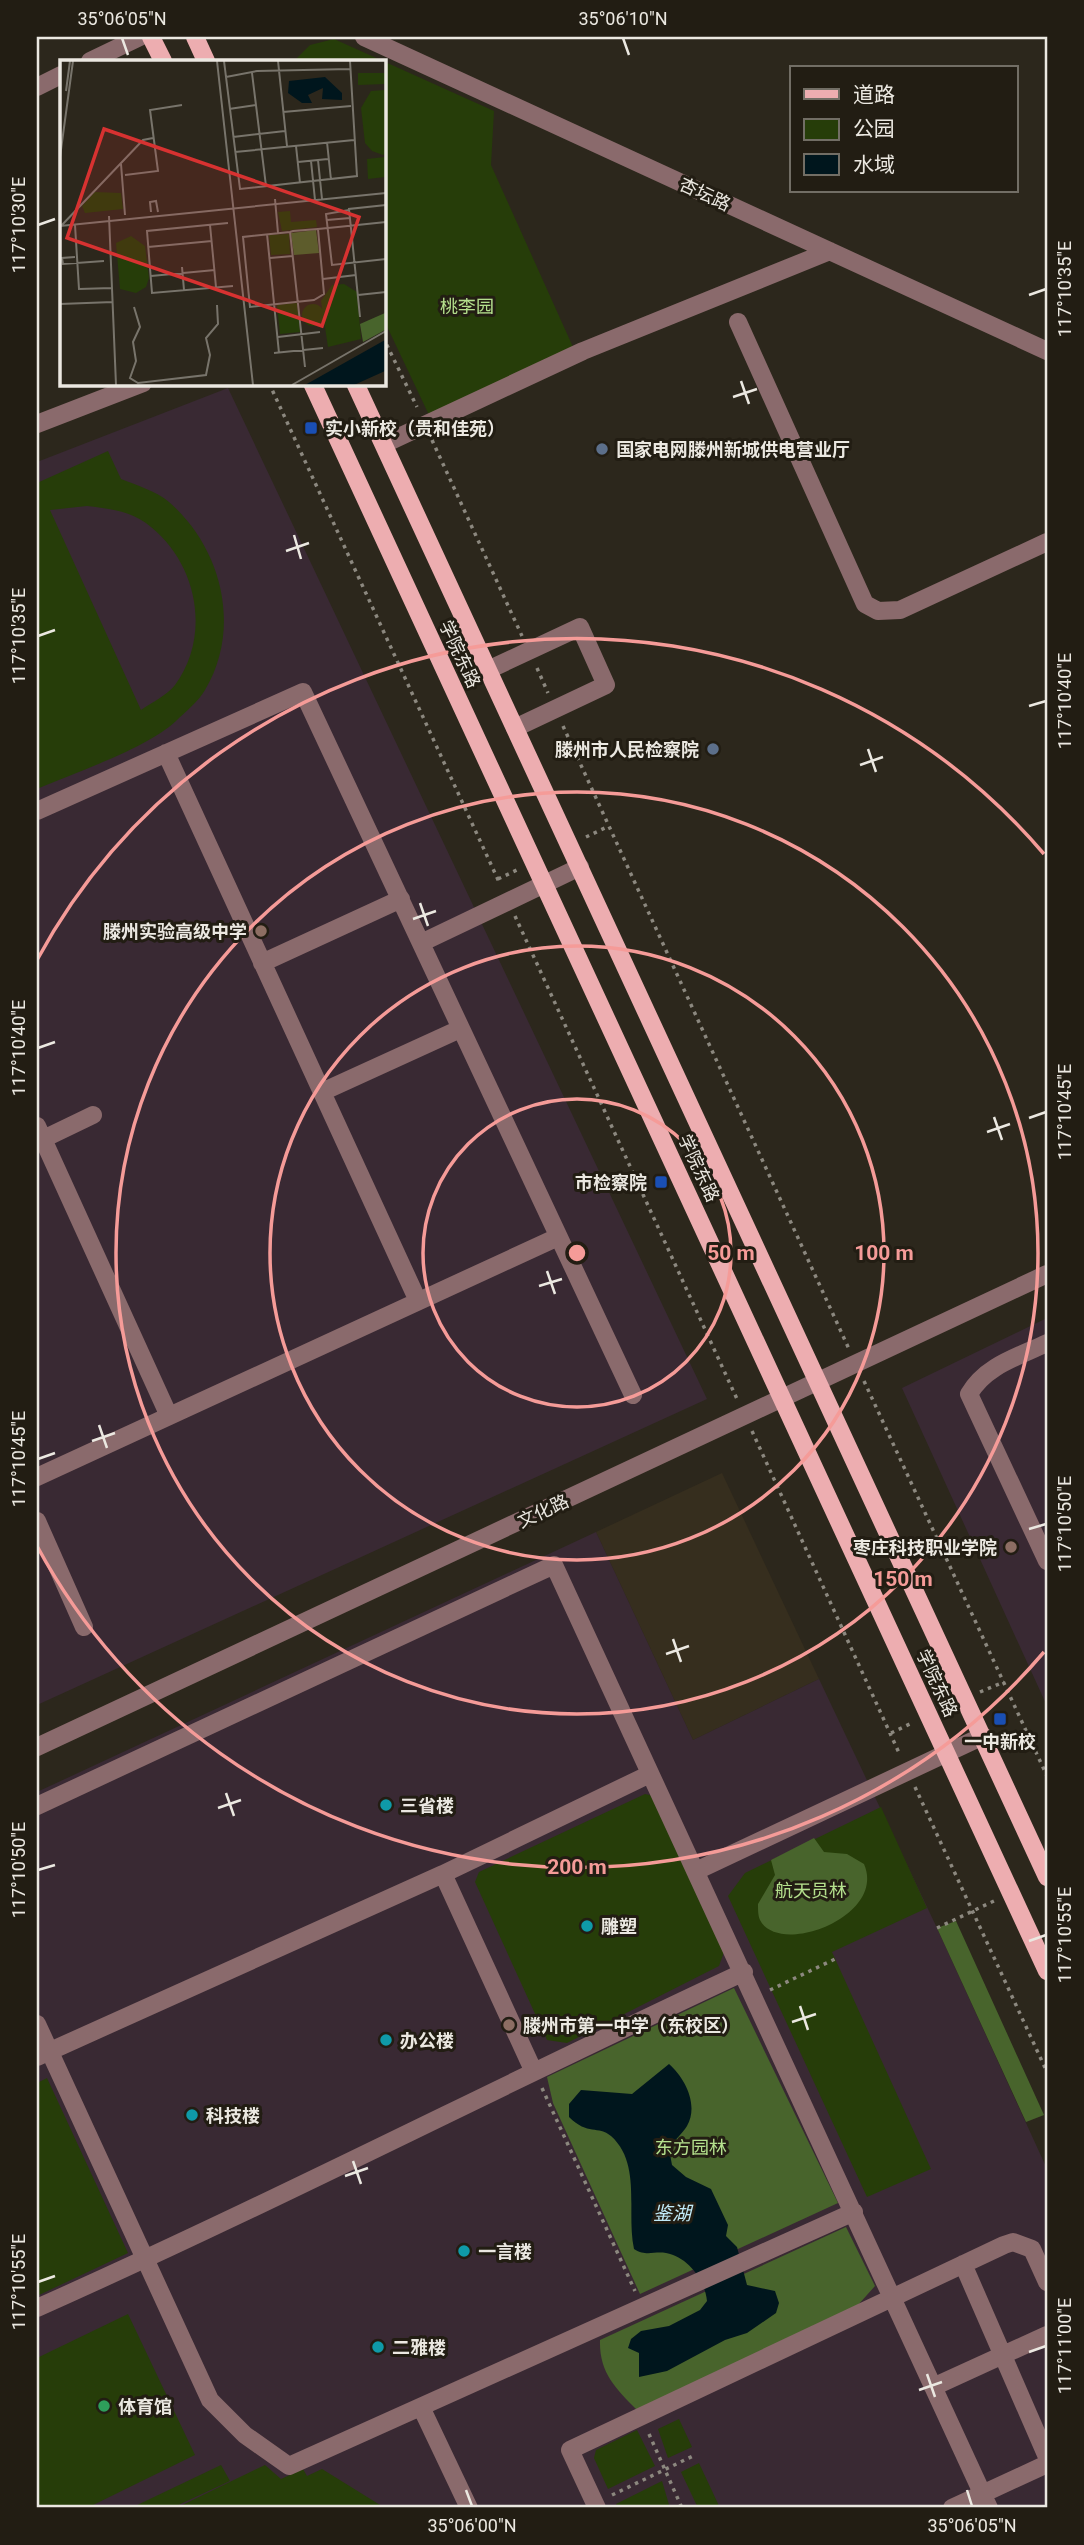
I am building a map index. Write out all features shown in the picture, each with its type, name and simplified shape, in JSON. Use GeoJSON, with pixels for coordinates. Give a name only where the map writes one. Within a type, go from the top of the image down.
{"type":"FeatureCollection","features":[{"type":"Feature","properties":{"kind":"main road"},"geometry":{"type":"LineString","coordinates":[[151,37],[162,60]]}},
{"type":"Feature","properties":{"kind":"main road"},"geometry":{"type":"LineString","coordinates":[[195,37],[206,60]]}},
{"type":"Feature","properties":{"kind":"main road","name":"学院东路"},"geometry":{"type":"LineString","coordinates":[[313,385],[1047,1971]]}},
{"type":"Feature","properties":{"kind":"main road","name":"学院东路"},"geometry":{"type":"LineString","coordinates":[[356,385],[1047,1877]]}},
{"type":"Feature","properties":{"kind":"street"},"geometry":{"type":"LineString","coordinates":[[92,60],[140,37]]}},
{"type":"Feature","properties":{"kind":"street","name":"杏坛路"},"geometry":{"type":"LineString","coordinates":[[364,37],[1047,351]]}},
{"type":"Feature","properties":{"kind":"street"},"geometry":{"type":"LineString","coordinates":[[37,87],[60,76]]}},
{"type":"Feature","properties":{"kind":"street"},"geometry":{"type":"LineString","coordinates":[[384,444],[583,351],[830,251]]}},
{"type":"Feature","properties":{"kind":"street"},"geometry":{"type":"LineString","coordinates":[[738,322],[865,604],[878,611],[900,610],[1047,542]]}},
{"type":"Feature","properties":{"kind":"street"},"geometry":{"type":"LineString","coordinates":[[37,424],[138,385]]}},
{"type":"Feature","properties":{"kind":"street"},"geometry":{"type":"LineString","coordinates":[[488,670],[580,627],[606,685],[515,728]]}},
{"type":"Feature","properties":{"kind":"street"},"geometry":{"type":"LineString","coordinates":[[37,811],[303,692],[633,1395]]}},
{"type":"Feature","properties":{"kind":"street"},"geometry":{"type":"LineString","coordinates":[[166,753],[418,1301]]}},
{"type":"Feature","properties":{"kind":"street"},"geometry":{"type":"LineString","coordinates":[[421,943],[580,867]]}},
{"type":"Feature","properties":{"kind":"street"},"geometry":{"type":"LineString","coordinates":[[262,963],[401,899]]}},
{"type":"Feature","properties":{"kind":"street"},"geometry":{"type":"LineString","coordinates":[[322,1092],[460,1029]]}},
{"type":"Feature","properties":{"kind":"street"},"geometry":{"type":"LineString","coordinates":[[93,1115],[39,1136],[169,1416]]}},
{"type":"Feature","properties":{"kind":"street"},"geometry":{"type":"LineString","coordinates":[[37,1477],[558,1237]]}},
{"type":"Feature","properties":{"kind":"street","name":"文化路"},"geometry":{"type":"LineString","coordinates":[[37,1747],[1047,1274]]}},
{"type":"Feature","properties":{"kind":"street"},"geometry":{"type":"LineString","coordinates":[[1047,1343],[979,1377],[969,1394],[1047,1561]]}},
{"type":"Feature","properties":{"kind":"street"},"geometry":{"type":"LineString","coordinates":[[37,1521],[84,1627]]}},
{"type":"Feature","properties":{"kind":"street"},"geometry":{"type":"LineString","coordinates":[[37,1806],[554,1565],[986,2501]]}},
{"type":"Feature","properties":{"kind":"street"},"geometry":{"type":"LineString","coordinates":[[696,1871],[983,1736]]}},
{"type":"Feature","properties":{"kind":"street"},"geometry":{"type":"LineString","coordinates":[[43,2054],[443,1874],[650,1774]]}},
{"type":"Feature","properties":{"kind":"street"},"geometry":{"type":"LineString","coordinates":[[443,1874],[533,2070]]}},
{"type":"Feature","properties":{"kind":"street"},"geometry":{"type":"LineString","coordinates":[[37,2308],[147,2259],[533,2070],[744,1972]]}},
{"type":"Feature","properties":{"kind":"street"},"geometry":{"type":"LineString","coordinates":[[37,2024],[43,2054],[147,2259],[210,2400],[246,2435],[289,2466],[854,2212]]}},
{"type":"Feature","properties":{"kind":"street"},"geometry":{"type":"LineString","coordinates":[[596,2506],[570,2450],[1004,2245],[1023,2243],[1032,2249],[1047,2282]]}},
{"type":"Feature","properties":{"kind":"street"},"geometry":{"type":"LineString","coordinates":[[963,2264],[1047,2457]]}},
{"type":"Feature","properties":{"kind":"street"},"geometry":{"type":"LineString","coordinates":[[933,2387],[1047,2335]]}},
{"type":"Feature","properties":{"kind":"street"},"geometry":{"type":"LineString","coordinates":[[421,2407],[469,2508]]}},
{"type":"Feature","properties":{"kind":"street"},"geometry":{"type":"LineString","coordinates":[[952,2508],[986,2501],[1047,2464]]}},
{"type":"Feature","properties":{"kind":"path"},"geometry":{"type":"LineString","coordinates":[[385,341],[1047,1776]]}},
{"type":"Feature","properties":{"kind":"path"},"geometry":{"type":"LineString","coordinates":[[271,385],[1047,2072]]}},
{"type":"Feature","properties":{"kind":"path"},"geometry":{"type":"LineString","coordinates":[[937,1928],[1011,1893]]}},
{"type":"Feature","properties":{"kind":"path"},"geometry":{"type":"LineString","coordinates":[[754,1997],[835,1959]]}},
{"type":"Feature","properties":{"kind":"path"},"geometry":{"type":"LineString","coordinates":[[533,2070],[643,2308]]}},
{"type":"Feature","properties":{"kind":"path"},"geometry":{"type":"LineString","coordinates":[[642,2416],[682,2508]]}},
{"type":"Feature","properties":{"kind":"path"},"geometry":{"type":"LineString","coordinates":[[596,2506],[695,2455]]}},
{"type":"Feature","properties":{"kind":"shaded area","name":"滕州实验高级中学"},"geometry":{"type":"Polygon","coordinates":[[[228,388],[707,1399],[37,1705],[37,462],[228,388]]]}},
{"type":"Feature","properties":{"kind":"shaded area","name":"枣庄科技职业学院"},"geometry":{"type":"Polygon","coordinates":[[[1047,1318],[1047,1706],[902,1388],[1047,1318]]]}},
{"type":"Feature","properties":{"kind":"shaded area"},"geometry":{"type":"Polygon","coordinates":[[[722,1473],[819,1679],[693,1740],[596,1532],[722,1473]]]}},
{"type":"Feature","properties":{"kind":"shaded area","name":"滕州市第一中学（东校区）"},"geometry":{"type":"Polygon","coordinates":[[[596,1532],[693,1740],[819,1679],[937,1928],[1047,2169],[1047,2508],[37,2508],[37,1792],[596,1532]]]}},
{"type":"Feature","properties":{"kind":"green space"},"geometry":{"type":"Polygon","coordinates":[[[334,39],[381,60],[295,60],[310,45],[334,39]]]}},
{"type":"Feature","properties":{"kind":"green space","name":"桃李园"},"geometry":{"type":"Polygon","coordinates":[[[385,62],[494,111],[491,165],[573,347],[429,415],[385,322],[385,62]]]}},
{"type":"Feature","properties":{"kind":"green space"},"geometry":{"type":"Polygon","coordinates":[[[108,451],[121,479],[164,498],[187,521],[202,542],[221,590],[224,615],[216,666],[202,694],[176,721],[129,750],[37,789],[37,483],[108,451]],[[87,506],[50,510],[141,710],[172,689],[186,666],[196,623],[189,581],[180,561],[151,527],[129,514],[87,506]]]}},
{"type":"Feature","properties":{"kind":"green space"},"geometry":{"type":"Polygon","coordinates":[[[645,1794],[654,1796],[724,1952],[719,1966],[567,2043],[547,2040],[475,1882],[479,1872],[645,1794]]]}},
{"type":"Feature","properties":{"kind":"green space"},"geometry":{"type":"Polygon","coordinates":[[[881,1807],[927,1908],[832,1952],[931,2169],[867,2197],[728,1896],[745,1873],[881,1807]]]}},
{"type":"Feature","properties":{"kind":"green space","name":"航天员林"},"geometry":{"type":"Polygon","coordinates":[[[814,1838],[824,1852],[847,1854],[864,1864],[867,1883],[860,1900],[846,1915],[807,1933],[787,1934],[771,1930],[760,1920],[758,1904],[775,1875],[771,1860],[814,1838]]]}},
{"type":"Feature","properties":{"kind":"green space"},"geometry":{"type":"Polygon","coordinates":[[[956,1921],[1044,2115],[1026,2122],[937,1928],[956,1921]]]}},
{"type":"Feature","properties":{"kind":"green space","name":"东方园林"},"geometry":{"type":"Polygon","coordinates":[[[734,1988],[838,2203],[640,2294],[553,2103],[547,2077],[734,1988]]]}},
{"type":"Feature","properties":{"kind":"green space"},"geometry":{"type":"Polygon","coordinates":[[[47,2078],[128,2253],[37,2296],[37,2083],[47,2078]]]}},
{"type":"Feature","properties":{"kind":"green space"},"geometry":{"type":"Polygon","coordinates":[[[846,2227],[875,2286],[858,2305],[637,2410],[610,2379],[602,2361],[600,2340],[846,2227]]]}},
{"type":"Feature","properties":{"kind":"green space","name":"体育馆"},"geometry":{"type":"Polygon","coordinates":[[[128,2314],[195,2455],[87,2508],[37,2508],[37,2358],[128,2314]]]}},
{"type":"Feature","properties":{"kind":"green space"},"geometry":{"type":"Polygon","coordinates":[[[679,2419],[692,2447],[668,2458],[658,2429],[679,2419]]]}},
{"type":"Feature","properties":{"kind":"green space"},"geometry":{"type":"Polygon","coordinates":[[[637,2430],[655,2466],[608,2489],[594,2458],[596,2450],[637,2430]]]}},
{"type":"Feature","properties":{"kind":"green space"},"geometry":{"type":"Polygon","coordinates":[[[699,2463],[720,2508],[698,2508],[681,2472],[699,2463]]]}},
{"type":"Feature","properties":{"kind":"green space"},"geometry":{"type":"Polygon","coordinates":[[[221,2465],[230,2481],[172,2508],[131,2508],[221,2465]]]}},
{"type":"Feature","properties":{"kind":"green space"},"geometry":{"type":"Polygon","coordinates":[[[265,2465],[281,2479],[303,2469],[307,2476],[322,2469],[385,2508],[176,2508],[265,2465]]]}},
{"type":"Feature","properties":{"kind":"green space"},"geometry":{"type":"Polygon","coordinates":[[[662,2481],[670,2508],[618,2508],[616,2504],[662,2481]]]}},
{"type":"Feature","properties":{"kind":"water","name":"鉴湖"},"geometry":{"type":"Polygon","coordinates":[[[669,2064],[685,2084],[692,2109],[687,2126],[669,2149],[672,2165],[686,2177],[711,2189],[728,2225],[726,2236],[737,2247],[747,2285],[775,2291],[779,2303],[776,2313],[747,2333],[725,2340],[667,2371],[639,2377],[639,2353],[628,2348],[631,2339],[641,2331],[669,2326],[700,2310],[707,2301],[706,2293],[694,2271],[681,2259],[666,2253],[646,2253],[634,2249],[627,2160],[621,2147],[611,2136],[582,2126],[569,2117],[569,2104],[581,2090],[632,2094],[669,2064]]]}},
{"type":"Feature","properties":{"kind":"place","name":"实小新校（贵和佳苑）"},"geometry":{"type":"Point","coordinates":[311,428]}},
{"type":"Feature","properties":{"kind":"place","name":"国家电网滕州新城供电营业厅"},"geometry":{"type":"Point","coordinates":[602,449]}},
{"type":"Feature","properties":{"kind":"place","name":"滕州市人民检察院"},"geometry":{"type":"Point","coordinates":[713,749]}},
{"type":"Feature","properties":{"kind":"place","name":"滕州实验高级中学"},"geometry":{"type":"Point","coordinates":[261,931]}},
{"type":"Feature","properties":{"kind":"place","name":"市检察院"},"geometry":{"type":"Point","coordinates":[661,1182]}},
{"type":"Feature","properties":{"kind":"place","name":"枣庄科技职业学院"},"geometry":{"type":"Point","coordinates":[1011,1547]}},
{"type":"Feature","properties":{"kind":"place","name":"一中新校"},"geometry":{"type":"Point","coordinates":[1000,1719]}},
{"type":"Feature","properties":{"kind":"place","name":"三省楼"},"geometry":{"type":"Point","coordinates":[386,1805]}},
{"type":"Feature","properties":{"kind":"place","name":"雕塑"},"geometry":{"type":"Point","coordinates":[587,1926]}},
{"type":"Feature","properties":{"kind":"place","name":"滕州市第一中学（东校区）"},"geometry":{"type":"Point","coordinates":[509,2025]}},
{"type":"Feature","properties":{"kind":"place","name":"办公楼"},"geometry":{"type":"Point","coordinates":[386,2040]}},
{"type":"Feature","properties":{"kind":"place","name":"科技楼"},"geometry":{"type":"Point","coordinates":[192,2115]}},
{"type":"Feature","properties":{"kind":"place","name":"一言楼"},"geometry":{"type":"Point","coordinates":[464,2251]}},
{"type":"Feature","properties":{"kind":"place","name":"二雅楼"},"geometry":{"type":"Point","coordinates":[378,2347]}},
{"type":"Feature","properties":{"kind":"place","name":"体育馆"},"geometry":{"type":"Point","coordinates":[104,2406]}}]}
